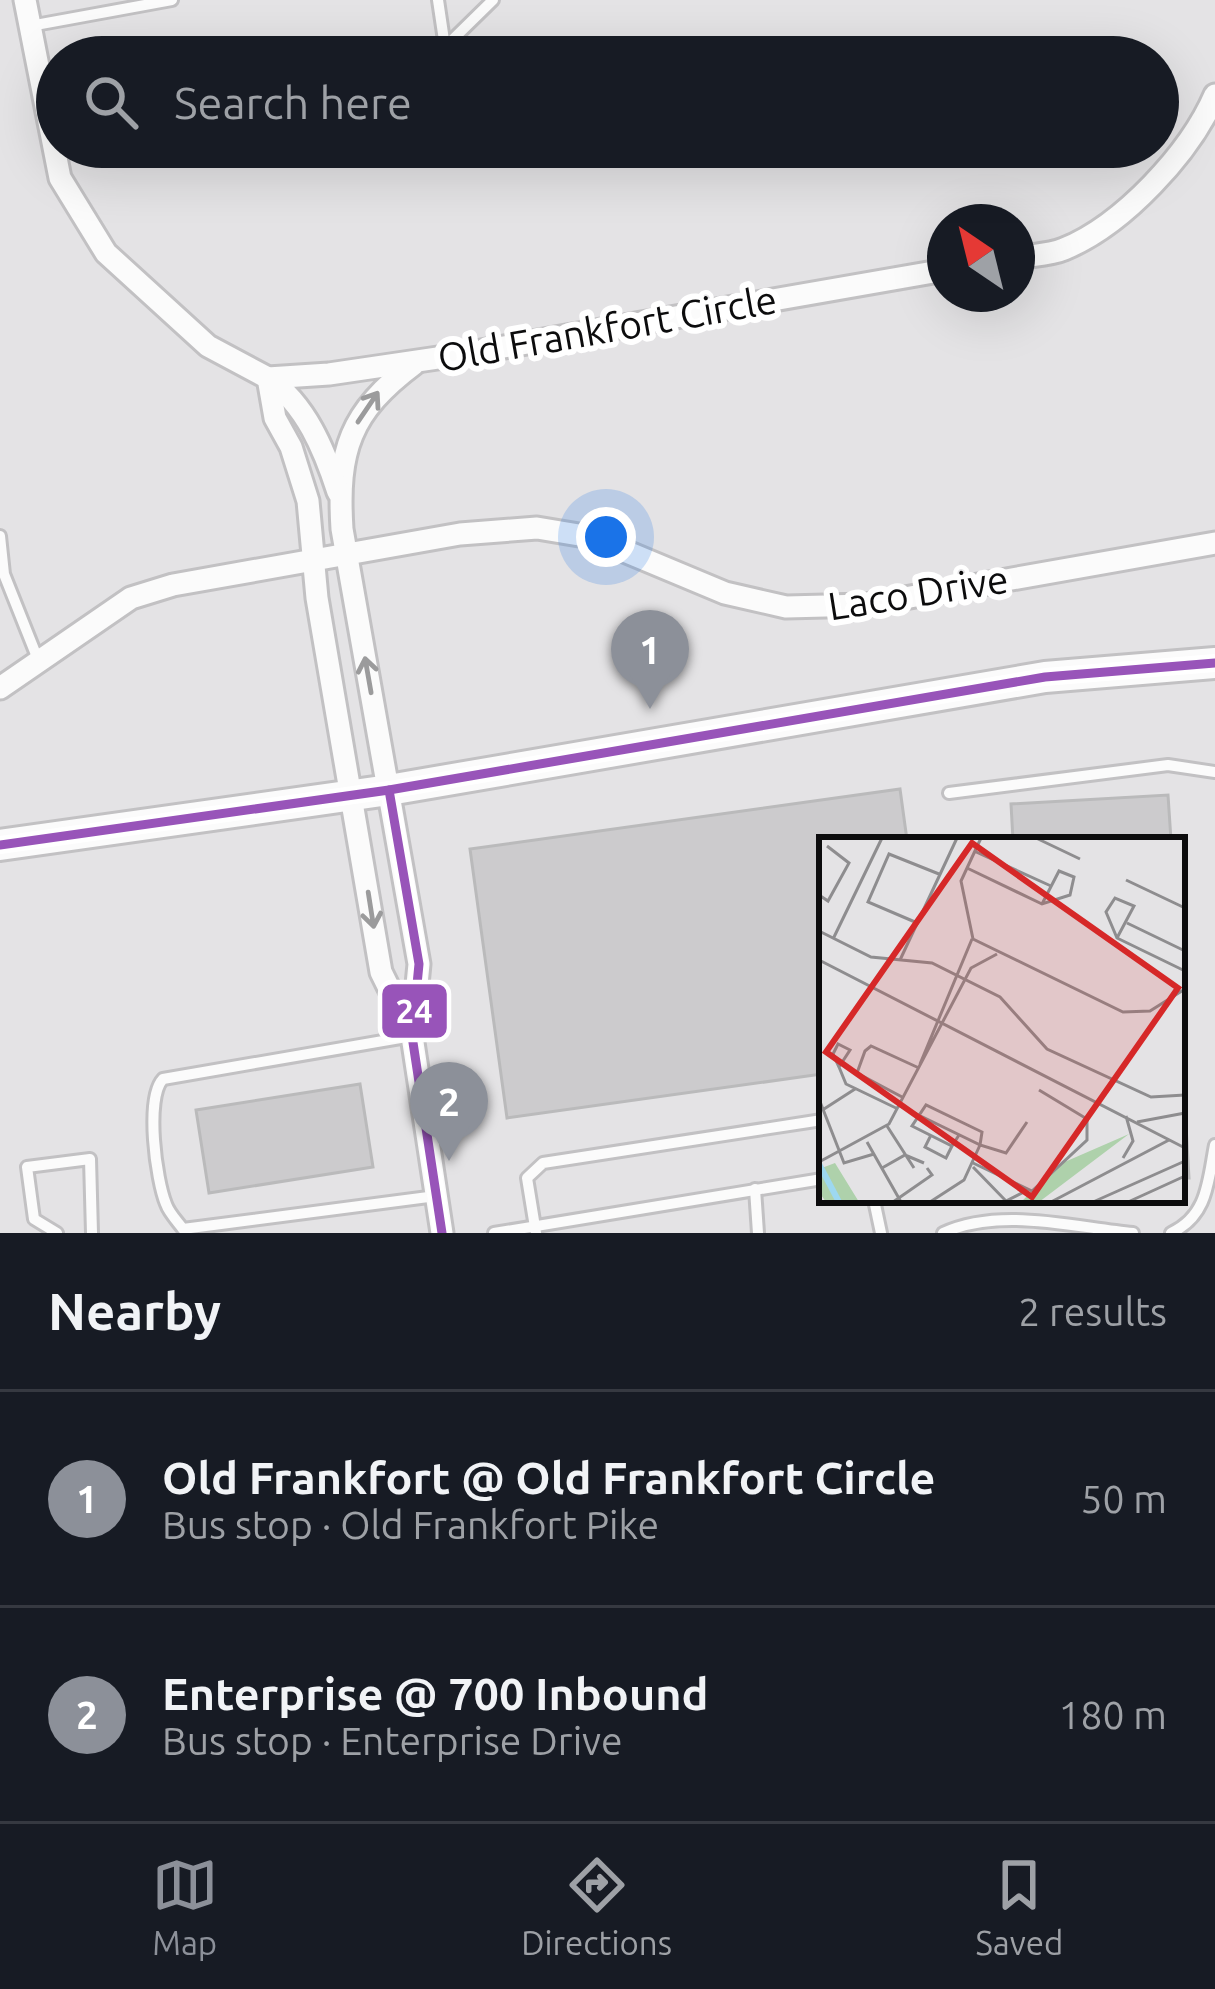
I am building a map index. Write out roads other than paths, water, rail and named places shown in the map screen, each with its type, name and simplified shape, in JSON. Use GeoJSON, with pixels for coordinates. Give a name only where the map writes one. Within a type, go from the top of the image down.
{"type":"FeatureCollection","features":[{"type":"Feature","properties":{"kind":"main road"},"geometry":{"type":"LineString","coordinates":[[0,845],[389,790],[1045,677],[1215,663]]}},
{"type":"Feature","properties":{"kind":"street"},"geometry":{"type":"LineString","coordinates":[[25,0],[36,49]]}},
{"type":"Feature","properties":{"kind":"street"},"geometry":{"type":"LineString","coordinates":[[1179,150],[1215,95]]}},
{"type":"Feature","properties":{"kind":"street"},"geometry":{"type":"LineString","coordinates":[[59,168],[60,178],[106,253],[208,346],[287,392],[305,417],[340,500]]}},
{"type":"Feature","properties":{"kind":"street"},"geometry":{"type":"LineString","coordinates":[[1035,255],[1063,250],[1126,210],[1167,168]]}},
{"type":"Feature","properties":{"kind":"street","name":"Old Frankfort Circle"},"geometry":{"type":"LineString","coordinates":[[268,378],[419,361],[927,274]]}},
{"type":"Feature","properties":{"kind":"street"},"geometry":{"type":"LineString","coordinates":[[419,361],[379,390],[352,432],[340,500],[419,964],[412,1036],[442,1233]]}},
{"type":"Feature","properties":{"kind":"street"},"geometry":{"type":"LineString","coordinates":[[268,378],[275,418],[291,447],[308,501],[381,972],[412,1036]]}},
{"type":"Feature","properties":{"kind":"street","name":"Laco Drive"},"geometry":{"type":"LineString","coordinates":[[0,688],[131,598],[173,585],[460,534],[536,528],[591,537],[725,593],[809,608],[865,604],[1215,543]]}},
{"type":"Feature","properties":{"kind":"lane"},"geometry":{"type":"LineString","coordinates":[[30,26],[172,0]]}},
{"type":"Feature","properties":{"kind":"lane"},"geometry":{"type":"LineString","coordinates":[[438,0],[443,36]]}},
{"type":"Feature","properties":{"kind":"lane"},"geometry":{"type":"LineString","coordinates":[[456,36],[493,0]]}},
{"type":"Feature","properties":{"kind":"lane"},"geometry":{"type":"LineString","coordinates":[[0,536],[4,574],[39,662]]}},
{"type":"Feature","properties":{"kind":"lane"},"geometry":{"type":"LineString","coordinates":[[949,793],[1168,765],[1215,772]]}},
{"type":"Feature","properties":{"kind":"lane"},"geometry":{"type":"LineString","coordinates":[[412,1036],[163,1079],[153,1090],[152,1120],[166,1205],[183,1229],[436,1196]]}},
{"type":"Feature","properties":{"kind":"lane"},"geometry":{"type":"LineString","coordinates":[[536,1230],[527,1178],[543,1163],[819,1120]]}},
{"type":"Feature","properties":{"kind":"lane"},"geometry":{"type":"LineString","coordinates":[[1171,1233],[1199,1213],[1215,1145]]}},
{"type":"Feature","properties":{"kind":"lane"},"geometry":{"type":"LineString","coordinates":[[57,1233],[34,1219],[27,1167],[90,1159],[92,1233]]}},
{"type":"Feature","properties":{"kind":"lane"},"geometry":{"type":"LineString","coordinates":[[494,1233],[536,1230],[819,1179]]}},
{"type":"Feature","properties":{"kind":"lane"},"geometry":{"type":"LineString","coordinates":[[755,1190],[758,1233]]}},
{"type":"Feature","properties":{"kind":"lane"},"geometry":{"type":"LineString","coordinates":[[875,1203],[881,1233]]}},
{"type":"Feature","properties":{"kind":"lane"},"geometry":{"type":"LineString","coordinates":[[943,1233],[965,1223],[995,1219],[1132,1233]]}},
{"type":"Feature","properties":{"kind":"place","name":"Old Frankfort @ Old Frankfort Circle"},"geometry":{"type":"Point","coordinates":[650,709]}},
{"type":"Feature","properties":{"kind":"place","name":"Enterprise @ 700 Inbound"},"geometry":{"type":"Point","coordinates":[449,1161]}}]}
